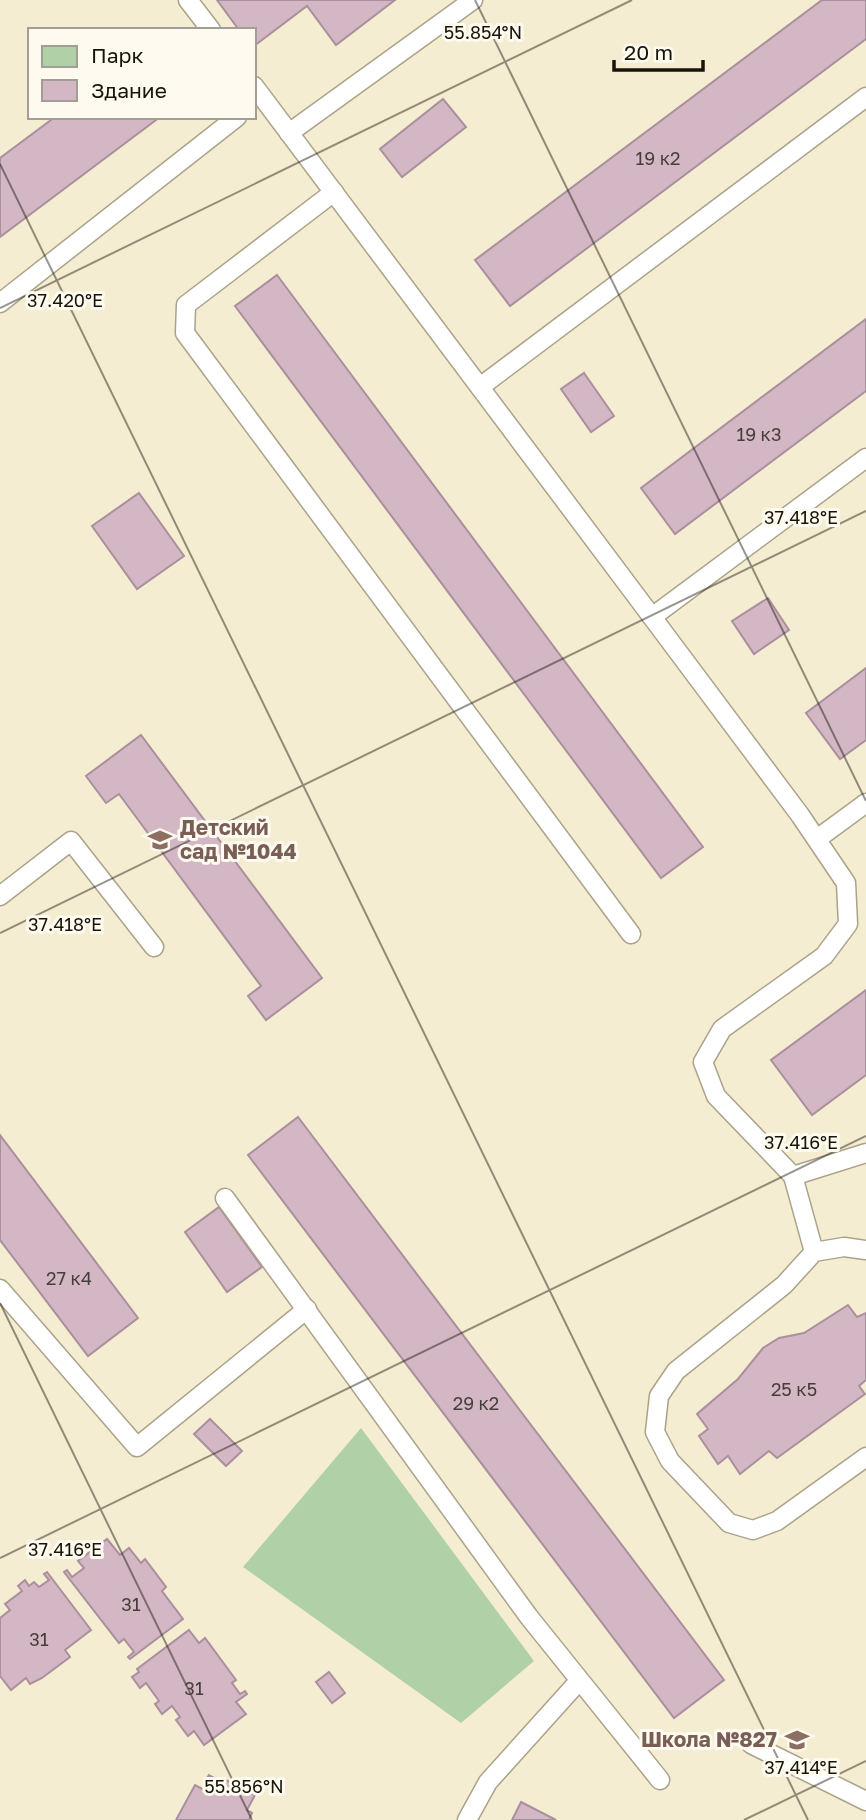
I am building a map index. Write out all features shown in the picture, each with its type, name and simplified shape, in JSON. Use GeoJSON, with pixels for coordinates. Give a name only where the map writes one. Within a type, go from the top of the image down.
{"type":"FeatureCollection","features":[{"type":"Feature","properties":{"kind":"lane"},"geometry":{"type":"LineString","coordinates":[[188,0],[209,28]]}},
{"type":"Feature","properties":{"kind":"lane"},"geometry":{"type":"LineString","coordinates":[[289,133],[473,0]]}},
{"type":"Feature","properties":{"kind":"lane"},"geometry":{"type":"LineString","coordinates":[[257,96],[289,133],[480,387],[817,839],[846,883],[848,924],[824,956],[722,1029],[703,1062],[716,1096],[793,1176],[814,1252]]}},
{"type":"Feature","properties":{"kind":"lane"},"geometry":{"type":"LineString","coordinates":[[480,387],[866,97]]}},
{"type":"Feature","properties":{"kind":"lane"},"geometry":{"type":"LineString","coordinates":[[0,303],[234,119]]}},
{"type":"Feature","properties":{"kind":"lane"},"geometry":{"type":"LineString","coordinates":[[334,192],[186,305],[185,333],[631,934]]}},
{"type":"Feature","properties":{"kind":"lane"},"geometry":{"type":"LineString","coordinates":[[652,617],[866,458]]}},
{"type":"Feature","properties":{"kind":"lane"},"geometry":{"type":"LineString","coordinates":[[817,839],[866,803]]}},
{"type":"Feature","properties":{"kind":"lane"},"geometry":{"type":"LineString","coordinates":[[0,896],[71,841],[153,947]]}},
{"type":"Feature","properties":{"kind":"lane"},"geometry":{"type":"LineString","coordinates":[[793,1176],[866,1153]]}},
{"type":"Feature","properties":{"kind":"lane"},"geometry":{"type":"LineString","coordinates":[[225,1198],[521,1606],[660,1780]]}},
{"type":"Feature","properties":{"kind":"lane"},"geometry":{"type":"LineString","coordinates":[[866,1250],[844,1247],[814,1252],[784,1285],[676,1371],[659,1396],[655,1432],[670,1461],[729,1523],[753,1530],[778,1521],[866,1457]]}},
{"type":"Feature","properties":{"kind":"lane"},"geometry":{"type":"LineString","coordinates":[[0,1289],[137,1447],[307,1309]]}},
{"type":"Feature","properties":{"kind":"lane"},"geometry":{"type":"LineString","coordinates":[[467,1820],[488,1782],[579,1681]]}},
{"type":"Feature","properties":{"kind":"lane"},"geometry":{"type":"LineString","coordinates":[[751,1744],[866,1801]]}},
{"type":"Feature","properties":{"kind":"green space"},"geometry":{"type":"Polygon","coordinates":[[[361,1428],[534,1661],[461,1723],[243,1567],[361,1428]]]}},
{"type":"Feature","properties":{"kind":"building"},"geometry":{"type":"Polygon","coordinates":[[[217,0],[395,0],[336,45],[307,6],[256,44],[256,28],[238,28],[217,0]]]}},
{"type":"Feature","properties":{"kind":"building"},"geometry":{"type":"Polygon","coordinates":[[[822,0],[866,0],[866,39],[510,306],[475,260],[822,0]]]}},
{"type":"Feature","properties":{"kind":"building"},"geometry":{"type":"Polygon","coordinates":[[[443,99],[466,127],[402,177],[380,149],[443,99]]]}},
{"type":"Feature","properties":{"kind":"building"},"geometry":{"type":"Polygon","coordinates":[[[52,119],[157,119],[0,237],[0,158],[52,119]]]}},
{"type":"Feature","properties":{"kind":"building"},"geometry":{"type":"Polygon","coordinates":[[[277,275],[703,847],[661,878],[235,306],[277,275]]]}},
{"type":"Feature","properties":{"kind":"building"},"geometry":{"type":"Polygon","coordinates":[[[866,319],[866,391],[675,534],[641,488],[866,319]]]}},
{"type":"Feature","properties":{"kind":"building"},"geometry":{"type":"Polygon","coordinates":[[[584,373],[614,416],[591,432],[561,389],[584,373]]]}},
{"type":"Feature","properties":{"kind":"building"},"geometry":{"type":"Polygon","coordinates":[[[139,493],[184,556],[137,589],[92,526],[139,493]]]}},
{"type":"Feature","properties":{"kind":"building"},"geometry":{"type":"Polygon","coordinates":[[[768,598],[789,630],[754,654],[732,621],[768,598]]]}},
{"type":"Feature","properties":{"kind":"building"},"geometry":{"type":"Polygon","coordinates":[[[866,668],[866,740],[840,759],[806,713],[866,668]]]}},
{"type":"Feature","properties":{"kind":"building"},"geometry":{"type":"Polygon","coordinates":[[[141,735],[322,978],[266,1020],[248,996],[261,986],[119,794],[106,803],[86,776],[141,735]]]}},
{"type":"Feature","properties":{"kind":"building"},"geometry":{"type":"Polygon","coordinates":[[[866,990],[866,1075],[812,1115],[771,1060],[866,990]]]}},
{"type":"Feature","properties":{"kind":"building"},"geometry":{"type":"Polygon","coordinates":[[[298,1117],[724,1680],[674,1718],[248,1155],[298,1117]]]}},
{"type":"Feature","properties":{"kind":"building"},"geometry":{"type":"Polygon","coordinates":[[[0,1135],[138,1318],[88,1356],[0,1240],[0,1135]]]}},
{"type":"Feature","properties":{"kind":"building"},"geometry":{"type":"Polygon","coordinates":[[[219,1207],[262,1267],[227,1292],[185,1232],[219,1207]]]}},
{"type":"Feature","properties":{"kind":"building"},"geometry":{"type":"Polygon","coordinates":[[[848,1305],[857,1317],[866,1313],[866,1380],[859,1386],[865,1394],[777,1458],[769,1451],[740,1474],[728,1456],[718,1464],[699,1436],[708,1429],[697,1414],[738,1379],[763,1348],[779,1338],[804,1333],[848,1305]]]}},
{"type":"Feature","properties":{"kind":"building"},"geometry":{"type":"Polygon","coordinates":[[[210,1419],[242,1451],[226,1466],[194,1434],[210,1419]]]}},
{"type":"Feature","properties":{"kind":"building"},"geometry":{"type":"Polygon","coordinates":[[[107,1539],[120,1555],[129,1548],[141,1563],[145,1559],[166,1587],[162,1591],[183,1619],[130,1659],[128,1657],[134,1652],[124,1639],[119,1643],[64,1572],[67,1570],[72,1577],[84,1568],[78,1561],[107,1539]]]}},
{"type":"Feature","properties":{"kind":"building"},"geometry":{"type":"Polygon","coordinates":[[[47,1572],[91,1630],[65,1650],[70,1657],[42,1678],[30,1684],[26,1678],[11,1690],[0,1676],[0,1618],[10,1610],[5,1604],[22,1591],[18,1586],[25,1580],[29,1586],[34,1582],[39,1587],[49,1580],[44,1574],[47,1572]]]}},
{"type":"Feature","properties":{"kind":"building"},"geometry":{"type":"Polygon","coordinates":[[[189,1630],[199,1643],[205,1638],[236,1680],[232,1683],[240,1694],[245,1691],[247,1694],[236,1702],[246,1714],[204,1745],[194,1731],[188,1736],[176,1720],[180,1717],[172,1706],[162,1714],[155,1704],[159,1701],[146,1683],[140,1688],[132,1677],[139,1672],[137,1669],[189,1630]]]}},
{"type":"Feature","properties":{"kind":"building"},"geometry":{"type":"Polygon","coordinates":[[[329,1672],[345,1693],[332,1703],[316,1682],[329,1672]]]}},
{"type":"Feature","properties":{"kind":"building"},"geometry":{"type":"Polygon","coordinates":[[[209,1775],[223,1783],[224,1779],[255,1795],[247,1810],[252,1813],[249,1820],[176,1820],[195,1785],[210,1793],[216,1783],[207,1778],[209,1775]]]}},
{"type":"Feature","properties":{"kind":"building"},"geometry":{"type":"Polygon","coordinates":[[[521,1802],[556,1820],[512,1820],[521,1802]]]}},
{"type":"Feature","properties":{"kind":"place","name":"Детский сад №1044"},"geometry":{"type":"Point","coordinates":[160,840]}},
{"type":"Feature","properties":{"kind":"place","name":"Школа №827"},"geometry":{"type":"Point","coordinates":[797,1740]}}]}
